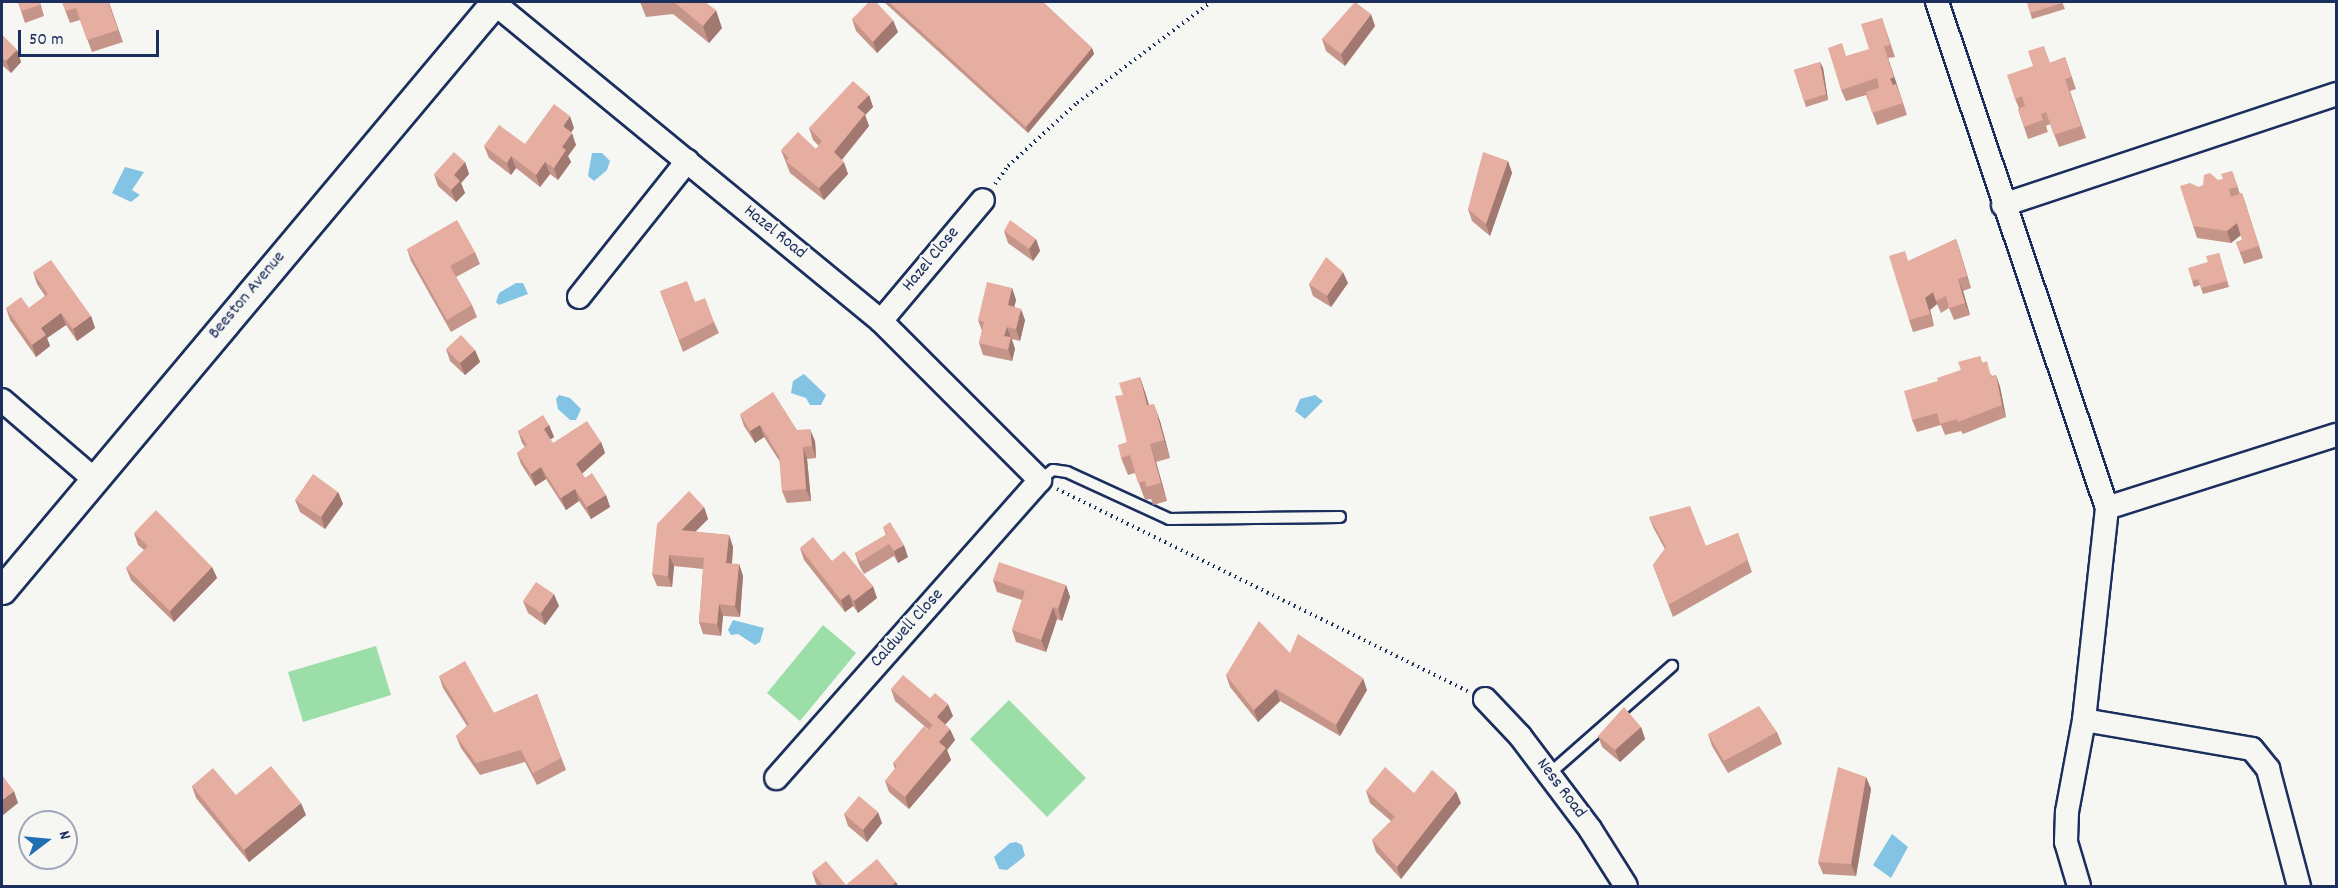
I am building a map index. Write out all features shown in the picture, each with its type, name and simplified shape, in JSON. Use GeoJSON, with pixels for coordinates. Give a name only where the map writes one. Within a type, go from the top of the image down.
{"type":"FeatureCollection","features":[{"type":"Feature","properties":{"kind":"street","name":"Hazel Road"},"geometry":{"type":"LineString","coordinates":[[494,2],[881,321],[1040,480]]}},
{"type":"Feature","properties":{"kind":"street","name":"Beeston Avenue"},"geometry":{"type":"LineString","coordinates":[[2,590],[494,2]]}},
{"type":"Feature","properties":{"kind":"street"},"geometry":{"type":"LineString","coordinates":[[1937,2],[2003,205],[2107,508],[2084,720],[2067,812],[2066,842],[2079,886]]}},
{"type":"Feature","properties":{"kind":"street"},"geometry":{"type":"LineString","coordinates":[[2003,205],[2337,94]]}},
{"type":"Feature","properties":{"kind":"street"},"geometry":{"type":"LineString","coordinates":[[579,297],[687,161]]}},
{"type":"Feature","properties":{"kind":"street","name":"Hazel Close"},"geometry":{"type":"LineString","coordinates":[[881,321],[983,200]]}},
{"type":"Feature","properties":{"kind":"street"},"geometry":{"type":"LineString","coordinates":[[2,400],[95,480]]}},
{"type":"Feature","properties":{"kind":"street"},"geometry":{"type":"LineString","coordinates":[[2107,508],[2337,435]]}},
{"type":"Feature","properties":{"kind":"street","name":"Caldwell Close"},"geometry":{"type":"LineString","coordinates":[[776,778],[1040,480]]}},
{"type":"Feature","properties":{"kind":"street","name":"Ness Road"},"geometry":{"type":"LineString","coordinates":[[1485,699],[1549,774],[1590,829],[1626,886]]}},
{"type":"Feature","properties":{"kind":"street"},"geometry":{"type":"LineString","coordinates":[[2084,720],[2252,749],[2268,769],[2299,886]]}},
{"type":"Feature","properties":{"kind":"lane"},"geometry":{"type":"LineString","coordinates":[[1040,480],[1053,470],[1067,471],[1169,519],[1340,517]]}},
{"type":"Feature","properties":{"kind":"lane"},"geometry":{"type":"LineString","coordinates":[[1549,774],[1672,666]]}},
{"type":"Feature","properties":{"kind":"path"},"geometry":{"type":"LineString","coordinates":[[983,200],[1008,166],[1077,104],[1211,2]]}},
{"type":"Feature","properties":{"kind":"path"},"geometry":{"type":"LineString","coordinates":[[1040,480],[1485,699]]}},
{"type":"Feature","properties":{"kind":"green space"},"geometry":{"type":"Polygon","coordinates":[[[823,625],[856,653],[800,721],[767,693],[823,625]]]}},
{"type":"Feature","properties":{"kind":"green space"},"geometry":{"type":"Polygon","coordinates":[[[376,646],[391,695],[303,722],[288,672],[376,646]]]}},
{"type":"Feature","properties":{"kind":"green space"},"geometry":{"type":"Polygon","coordinates":[[[1009,700],[1086,778],[1047,817],[970,739],[1009,700]]]}},
{"type":"Feature","properties":{"kind":"water"},"geometry":{"type":"Polygon","coordinates":[[[592,153],[602,153],[610,161],[607,170],[594,181],[588,176],[592,153]]]}},
{"type":"Feature","properties":{"kind":"water"},"geometry":{"type":"Polygon","coordinates":[[[125,167],[144,172],[132,190],[140,195],[131,202],[112,193],[125,167]]]}},
{"type":"Feature","properties":{"kind":"water"},"geometry":{"type":"Polygon","coordinates":[[[516,283],[523,283],[528,294],[499,305],[496,302],[499,293],[516,283]]]}},
{"type":"Feature","properties":{"kind":"water"},"geometry":{"type":"Polygon","coordinates":[[[804,374],[826,395],[821,405],[810,405],[806,398],[791,393],[793,381],[804,374]]]}},
{"type":"Feature","properties":{"kind":"water"},"geometry":{"type":"Polygon","coordinates":[[[559,395],[570,398],[581,409],[576,420],[570,420],[558,409],[556,399],[559,395]]]}},
{"type":"Feature","properties":{"kind":"water"},"geometry":{"type":"Polygon","coordinates":[[[1315,395],[1323,401],[1305,419],[1295,411],[1300,399],[1315,395]]]}},
{"type":"Feature","properties":{"kind":"water"},"geometry":{"type":"Polygon","coordinates":[[[733,620],[764,628],[760,642],[755,645],[738,634],[731,635],[728,630],[733,620]]]}},
{"type":"Feature","properties":{"kind":"water"},"geometry":{"type":"Polygon","coordinates":[[[1892,834],[1908,847],[1891,878],[1873,865],[1892,834]]]}},
{"type":"Feature","properties":{"kind":"water"},"geometry":{"type":"Polygon","coordinates":[[[1016,842],[1022,845],[1025,856],[1007,870],[999,869],[994,857],[1010,843],[1016,842]]]}},
{"type":"Feature","properties":{"kind":"building"},"geometry":{"type":"Polygon","coordinates":[[[18,2],[39,2],[40,5],[21,11],[18,2]]]}},
{"type":"Feature","properties":{"kind":"building"},"geometry":{"type":"Polygon","coordinates":[[[62,2],[108,2],[118,30],[87,40],[76,8],[66,11],[62,2]]]}},
{"type":"Feature","properties":{"kind":"building"},"geometry":{"type":"Polygon","coordinates":[[[674,2],[705,2],[716,10],[703,26],[674,2]]]}},
{"type":"Feature","properties":{"kind":"building"},"geometry":{"type":"Polygon","coordinates":[[[869,2],[876,2],[893,20],[873,42],[852,19],[869,2]]]}},
{"type":"Feature","properties":{"kind":"building"},"geometry":{"type":"Polygon","coordinates":[[[889,2],[1043,2],[1092,48],[1026,127],[889,2]]]}},
{"type":"Feature","properties":{"kind":"building"},"geometry":{"type":"Polygon","coordinates":[[[1355,2],[1371,14],[1341,54],[1322,39],[1355,2]]]}},
{"type":"Feature","properties":{"kind":"building"},"geometry":{"type":"Polygon","coordinates":[[[2027,2],[2062,2],[2062,3],[2030,13],[2027,2]]]}},
{"type":"Feature","properties":{"kind":"building"},"geometry":{"type":"Polygon","coordinates":[[[1882,18],[1890,45],[1884,46],[1894,77],[1890,79],[1893,85],[1896,84],[1903,103],[1872,113],[1866,92],[1879,88],[1877,78],[1841,90],[1828,48],[1842,43],[1846,56],[1869,49],[1861,24],[1882,18]]]}},
{"type":"Feature","properties":{"kind":"building"},"geometry":{"type":"Polygon","coordinates":[[[2,35],[17,50],[6,61],[2,57],[2,35]]]}},
{"type":"Feature","properties":{"kind":"building"},"geometry":{"type":"Polygon","coordinates":[[[2044,46],[2050,63],[2065,57],[2071,77],[2065,79],[2081,126],[2054,135],[2046,112],[2041,114],[2043,120],[2024,127],[2018,109],[2025,106],[2022,96],[2015,99],[2007,75],[2033,66],[2028,51],[2044,46]]]}},
{"type":"Feature","properties":{"kind":"building"},"geometry":{"type":"Polygon","coordinates":[[[1820,62],[1826,94],[1804,101],[1794,70],[1820,62]]]}},
{"type":"Feature","properties":{"kind":"building"},"geometry":{"type":"Polygon","coordinates":[[[853,81],[869,95],[857,107],[865,114],[834,152],[844,162],[819,188],[786,161],[789,158],[781,150],[798,132],[816,149],[822,141],[809,128],[853,81]]]}},
{"type":"Feature","properties":{"kind":"building"},"geometry":{"type":"Polygon","coordinates":[[[554,104],[570,116],[563,126],[572,133],[562,147],[566,150],[554,168],[545,162],[536,175],[511,156],[507,163],[484,146],[499,125],[525,144],[554,104]]]}},
{"type":"Feature","properties":{"kind":"building"},"geometry":{"type":"Polygon","coordinates":[[[454,152],[465,162],[454,175],[460,181],[451,190],[434,174],[454,152]]]}},
{"type":"Feature","properties":{"kind":"building"},"geometry":{"type":"Polygon","coordinates":[[[1483,152],[1508,161],[1486,224],[1468,209],[1483,152]]]}},
{"type":"Feature","properties":{"kind":"building"},"geometry":{"type":"Polygon","coordinates":[[[2232,171],[2238,187],[2229,189],[2231,197],[2242,193],[2259,246],[2240,252],[2236,242],[2242,240],[2237,223],[2227,231],[2193,226],[2180,186],[2190,183],[2199,187],[2203,185],[2204,175],[2210,173],[2218,180],[2223,179],[2221,174],[2232,171]]]}},
{"type":"Feature","properties":{"kind":"building"},"geometry":{"type":"Polygon","coordinates":[[[457,220],[475,252],[450,266],[472,305],[447,320],[407,249],[457,220]]]}},
{"type":"Feature","properties":{"kind":"building"},"geometry":{"type":"Polygon","coordinates":[[[1010,220],[1036,239],[1029,249],[1004,231],[1010,220]]]}},
{"type":"Feature","properties":{"kind":"building"},"geometry":{"type":"Polygon","coordinates":[[[1956,239],[1967,276],[1958,279],[1965,303],[1949,308],[1946,296],[1936,301],[1933,292],[1925,298],[1930,314],[1909,320],[1889,256],[1905,251],[1908,261],[1956,239]]]}},
{"type":"Feature","properties":{"kind":"building"},"geometry":{"type":"Polygon","coordinates":[[[2219,253],[2227,281],[2201,288],[2198,279],[2192,281],[2188,268],[2208,262],[2206,256],[2219,253]]]}},
{"type":"Feature","properties":{"kind":"building"},"geometry":{"type":"Polygon","coordinates":[[[1326,257],[1343,272],[1327,296],[1309,284],[1326,257]]]}},
{"type":"Feature","properties":{"kind":"building"},"geometry":{"type":"Polygon","coordinates":[[[51,260],[91,316],[73,329],[61,313],[41,328],[46,335],[32,345],[6,308],[21,297],[29,308],[48,294],[33,272],[51,260]]]}},
{"type":"Feature","properties":{"kind":"building"},"geometry":{"type":"Polygon","coordinates":[[[687,281],[695,302],[705,298],[714,322],[679,340],[660,291],[687,281]]]}},
{"type":"Feature","properties":{"kind":"building"},"geometry":{"type":"Polygon","coordinates":[[[987,282],[1012,288],[1008,305],[1021,309],[1016,329],[1007,327],[1004,336],[1011,337],[1008,350],[979,343],[984,322],[978,320],[987,282]]]}},
{"type":"Feature","properties":{"kind":"building"},"geometry":{"type":"Polygon","coordinates":[[[461,335],[475,350],[460,363],[446,349],[461,335]]]}},
{"type":"Feature","properties":{"kind":"building"},"geometry":{"type":"Polygon","coordinates":[[[1980,356],[1982,363],[1987,361],[1991,377],[1996,375],[2002,405],[1958,422],[1957,419],[1940,424],[1937,413],[1912,420],[1904,391],[1938,381],[1937,378],[1961,370],[1958,362],[1980,356]]]}},
{"type":"Feature","properties":{"kind":"building"},"geometry":{"type":"Polygon","coordinates":[[[1140,377],[1147,405],[1154,404],[1164,440],[1150,444],[1161,483],[1146,487],[1145,481],[1138,483],[1130,455],[1121,458],[1118,445],[1127,442],[1115,396],[1123,395],[1119,383],[1140,377]]]}},
{"type":"Feature","properties":{"kind":"building"},"geometry":{"type":"Polygon","coordinates":[[[773,392],[797,430],[810,429],[812,446],[803,447],[806,489],[782,491],[779,456],[760,425],[750,431],[740,414],[773,392]]]}},
{"type":"Feature","properties":{"kind":"building"},"geometry":{"type":"Polygon","coordinates":[[[543,415],[549,425],[544,429],[553,443],[587,421],[601,442],[576,464],[585,478],[592,473],[606,495],[587,507],[575,489],[561,498],[541,467],[531,474],[517,453],[527,445],[518,431],[543,415]]]}},
{"type":"Feature","properties":{"kind":"building"},"geometry":{"type":"Polygon","coordinates":[[[313,474],[338,492],[321,517],[295,500],[313,474]]]}},
{"type":"Feature","properties":{"kind":"building"},"geometry":{"type":"Polygon","coordinates":[[[689,491],[704,507],[681,530],[729,535],[726,563],[739,564],[735,606],[719,604],[717,624],[699,622],[704,558],[669,555],[668,576],[652,574],[657,524],[689,491]]]}},
{"type":"Feature","properties":{"kind":"building"},"geometry":{"type":"Polygon","coordinates":[[[1690,506],[1706,546],[1738,533],[1748,560],[1668,605],[1653,565],[1666,547],[1649,517],[1690,506]]]}},
{"type":"Feature","properties":{"kind":"building"},"geometry":{"type":"Polygon","coordinates":[[[156,510],[212,567],[170,611],[126,568],[148,546],[134,533],[156,510]]]}},
{"type":"Feature","properties":{"kind":"building"},"geometry":{"type":"Polygon","coordinates":[[[890,522],[904,545],[894,551],[889,544],[860,562],[855,553],[887,534],[883,527],[890,522]]]}},
{"type":"Feature","properties":{"kind":"building"},"geometry":{"type":"Polygon","coordinates":[[[813,537],[832,561],[844,551],[873,586],[854,601],[849,594],[841,600],[800,548],[813,537]]]}},
{"type":"Feature","properties":{"kind":"building"},"geometry":{"type":"Polygon","coordinates":[[[999,562],[1066,585],[1058,609],[1053,607],[1041,640],[1012,630],[1025,591],[993,580],[999,562]]]}},
{"type":"Feature","properties":{"kind":"building"},"geometry":{"type":"Polygon","coordinates":[[[536,582],[554,594],[541,613],[523,601],[536,582]]]}},
{"type":"Feature","properties":{"kind":"building"},"geometry":{"type":"Polygon","coordinates":[[[1259,621],[1290,653],[1298,634],[1363,678],[1336,725],[1276,689],[1254,710],[1226,675],[1259,621]]]}},
{"type":"Feature","properties":{"kind":"building"},"geometry":{"type":"Polygon","coordinates":[[[465,661],[494,713],[537,694],[561,758],[533,773],[521,750],[476,763],[456,736],[469,724],[439,676],[465,661]]]}},
{"type":"Feature","properties":{"kind":"building"},"geometry":{"type":"Polygon","coordinates":[[[903,675],[930,698],[935,693],[948,704],[937,717],[950,729],[939,742],[946,748],[905,797],[885,781],[897,766],[893,763],[924,726],[928,730],[933,725],[891,689],[903,675]]]}},
{"type":"Feature","properties":{"kind":"building"},"geometry":{"type":"Polygon","coordinates":[[[1759,706],[1777,732],[1724,761],[1708,734],[1759,706]]]}},
{"type":"Feature","properties":{"kind":"building"},"geometry":{"type":"Polygon","coordinates":[[[1624,707],[1641,727],[1615,750],[1598,736],[1624,707]]]}},
{"type":"Feature","properties":{"kind":"building"},"geometry":{"type":"Polygon","coordinates":[[[271,766],[301,803],[244,850],[192,786],[213,768],[236,795],[271,766]]]}},
{"type":"Feature","properties":{"kind":"building"},"geometry":{"type":"Polygon","coordinates":[[[1385,767],[1414,793],[1432,770],[1456,791],[1397,867],[1372,840],[1395,817],[1366,791],[1385,767]]]}},
{"type":"Feature","properties":{"kind":"building"},"geometry":{"type":"Polygon","coordinates":[[[1838,767],[1866,777],[1851,864],[1818,862],[1838,767]]]}},
{"type":"Feature","properties":{"kind":"building"},"geometry":{"type":"Polygon","coordinates":[[[2,775],[14,791],[2,800],[2,775]]]}},
{"type":"Feature","properties":{"kind":"building"},"geometry":{"type":"Polygon","coordinates":[[[859,796],[878,812],[863,830],[844,814],[859,796]]]}},
{"type":"Feature","properties":{"kind":"building"},"geometry":{"type":"Polygon","coordinates":[[[877,859],[896,882],[891,886],[824,886],[812,872],[826,861],[846,885],[877,859]]]}}]}
